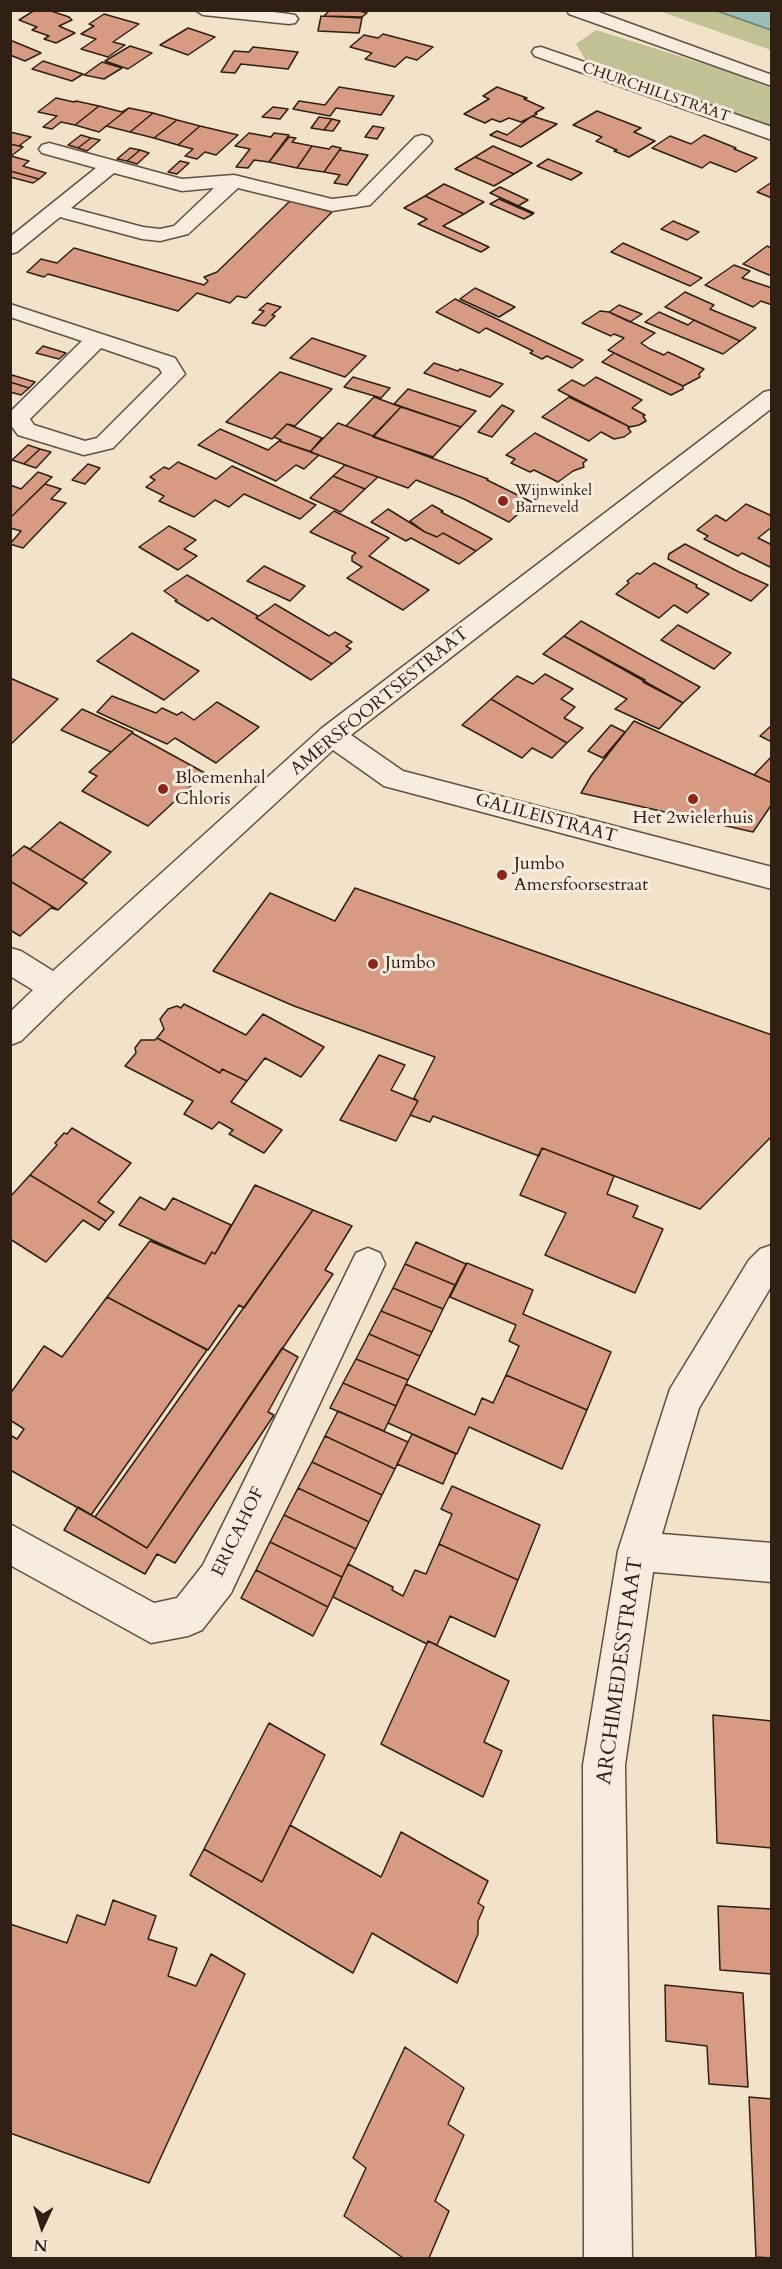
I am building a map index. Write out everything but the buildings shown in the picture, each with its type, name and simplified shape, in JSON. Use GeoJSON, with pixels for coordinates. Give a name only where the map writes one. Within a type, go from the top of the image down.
{"type":"FeatureCollection","features":[{"type":"Feature","properties":{"kind":"street"},"geometry":{"type":"LineString","coordinates":[[203,10],[289,19]]}},
{"type":"Feature","properties":{"kind":"street"},"geometry":{"type":"LineString","coordinates":[[575,10],[771,81]]}},
{"type":"Feature","properties":{"kind":"street","name":"CHURCHILLSTRAAT"},"geometry":{"type":"LineString","coordinates":[[541,52],[771,134]]}},
{"type":"Feature","properties":{"kind":"street"},"geometry":{"type":"LineString","coordinates":[[49,149],[182,185],[234,181],[332,205],[363,201],[422,141]]}},
{"type":"Feature","properties":{"kind":"street"},"geometry":{"type":"LineString","coordinates":[[10,248],[110,166]]}},
{"type":"Feature","properties":{"kind":"street"},"geometry":{"type":"LineString","coordinates":[[57,210],[142,233],[160,235],[181,230],[234,181]]}},
{"type":"Feature","properties":{"kind":"street"},"geometry":{"type":"LineString","coordinates":[[10,310],[97,339],[167,363],[174,374],[105,443],[84,448],[26,430],[18,418],[97,339]]}},
{"type":"Feature","properties":{"kind":"street","name":"AMERSFOORTSESTRAAT"},"geometry":{"type":"LineString","coordinates":[[10,1032],[55,988],[332,735],[771,398]]}},
{"type":"Feature","properties":{"kind":"street","name":"GALILEISTRAAT"},"geometry":{"type":"LineString","coordinates":[[332,735],[394,779],[771,878]]}},
{"type":"Feature","properties":{"kind":"street"},"geometry":{"type":"LineString","coordinates":[[10,960],[55,988]]}},
{"type":"Feature","properties":{"kind":"street","name":"ARCHIMEDESSTRAAT"},"geometry":{"type":"LineString","coordinates":[[608,2259],[604,1765],[637,1551],[682,1401],[761,1271],[771,1260]]}},
{"type":"Feature","properties":{"kind":"street","name":"ERICAHOF"},"geometry":{"type":"LineString","coordinates":[[10,1543],[151,1623],[188,1616],[217,1579],[368,1264]]}},
{"type":"Feature","properties":{"kind":"street"},"geometry":{"type":"LineString","coordinates":[[637,1551],[771,1563]]}},
{"type":"Feature","properties":{"kind":"green space"},"geometry":{"type":"Polygon","coordinates":[[[659,11],[717,11],[771,30],[771,50],[659,11]]]}},
{"type":"Feature","properties":{"kind":"green space"},"geometry":{"type":"Polygon","coordinates":[[[596,30],[730,72],[771,88],[771,126],[588,64],[576,44],[596,30]]]}},
{"type":"Feature","properties":{"kind":"water"},"geometry":{"type":"Polygon","coordinates":[[[717,11],[771,11],[771,30],[717,11]]]}},
{"type":"Feature","properties":{"kind":"place","name":"Wijnwinkel Barneveld"},"geometry":{"type":"Point","coordinates":[503,501]}},
{"type":"Feature","properties":{"kind":"place","name":"Bloemenhal Chloris"},"geometry":{"type":"Point","coordinates":[163,789]}},
{"type":"Feature","properties":{"kind":"place","name":"Het 2wielerhuis"},"geometry":{"type":"Point","coordinates":[693,799]}},
{"type":"Feature","properties":{"kind":"place","name":"Jumbo Amersfoorsestraat"},"geometry":{"type":"Point","coordinates":[502,875]}},
{"type":"Feature","properties":{"kind":"place","name":"Jumbo"},"geometry":{"type":"Point","coordinates":[373,964]}}]}
